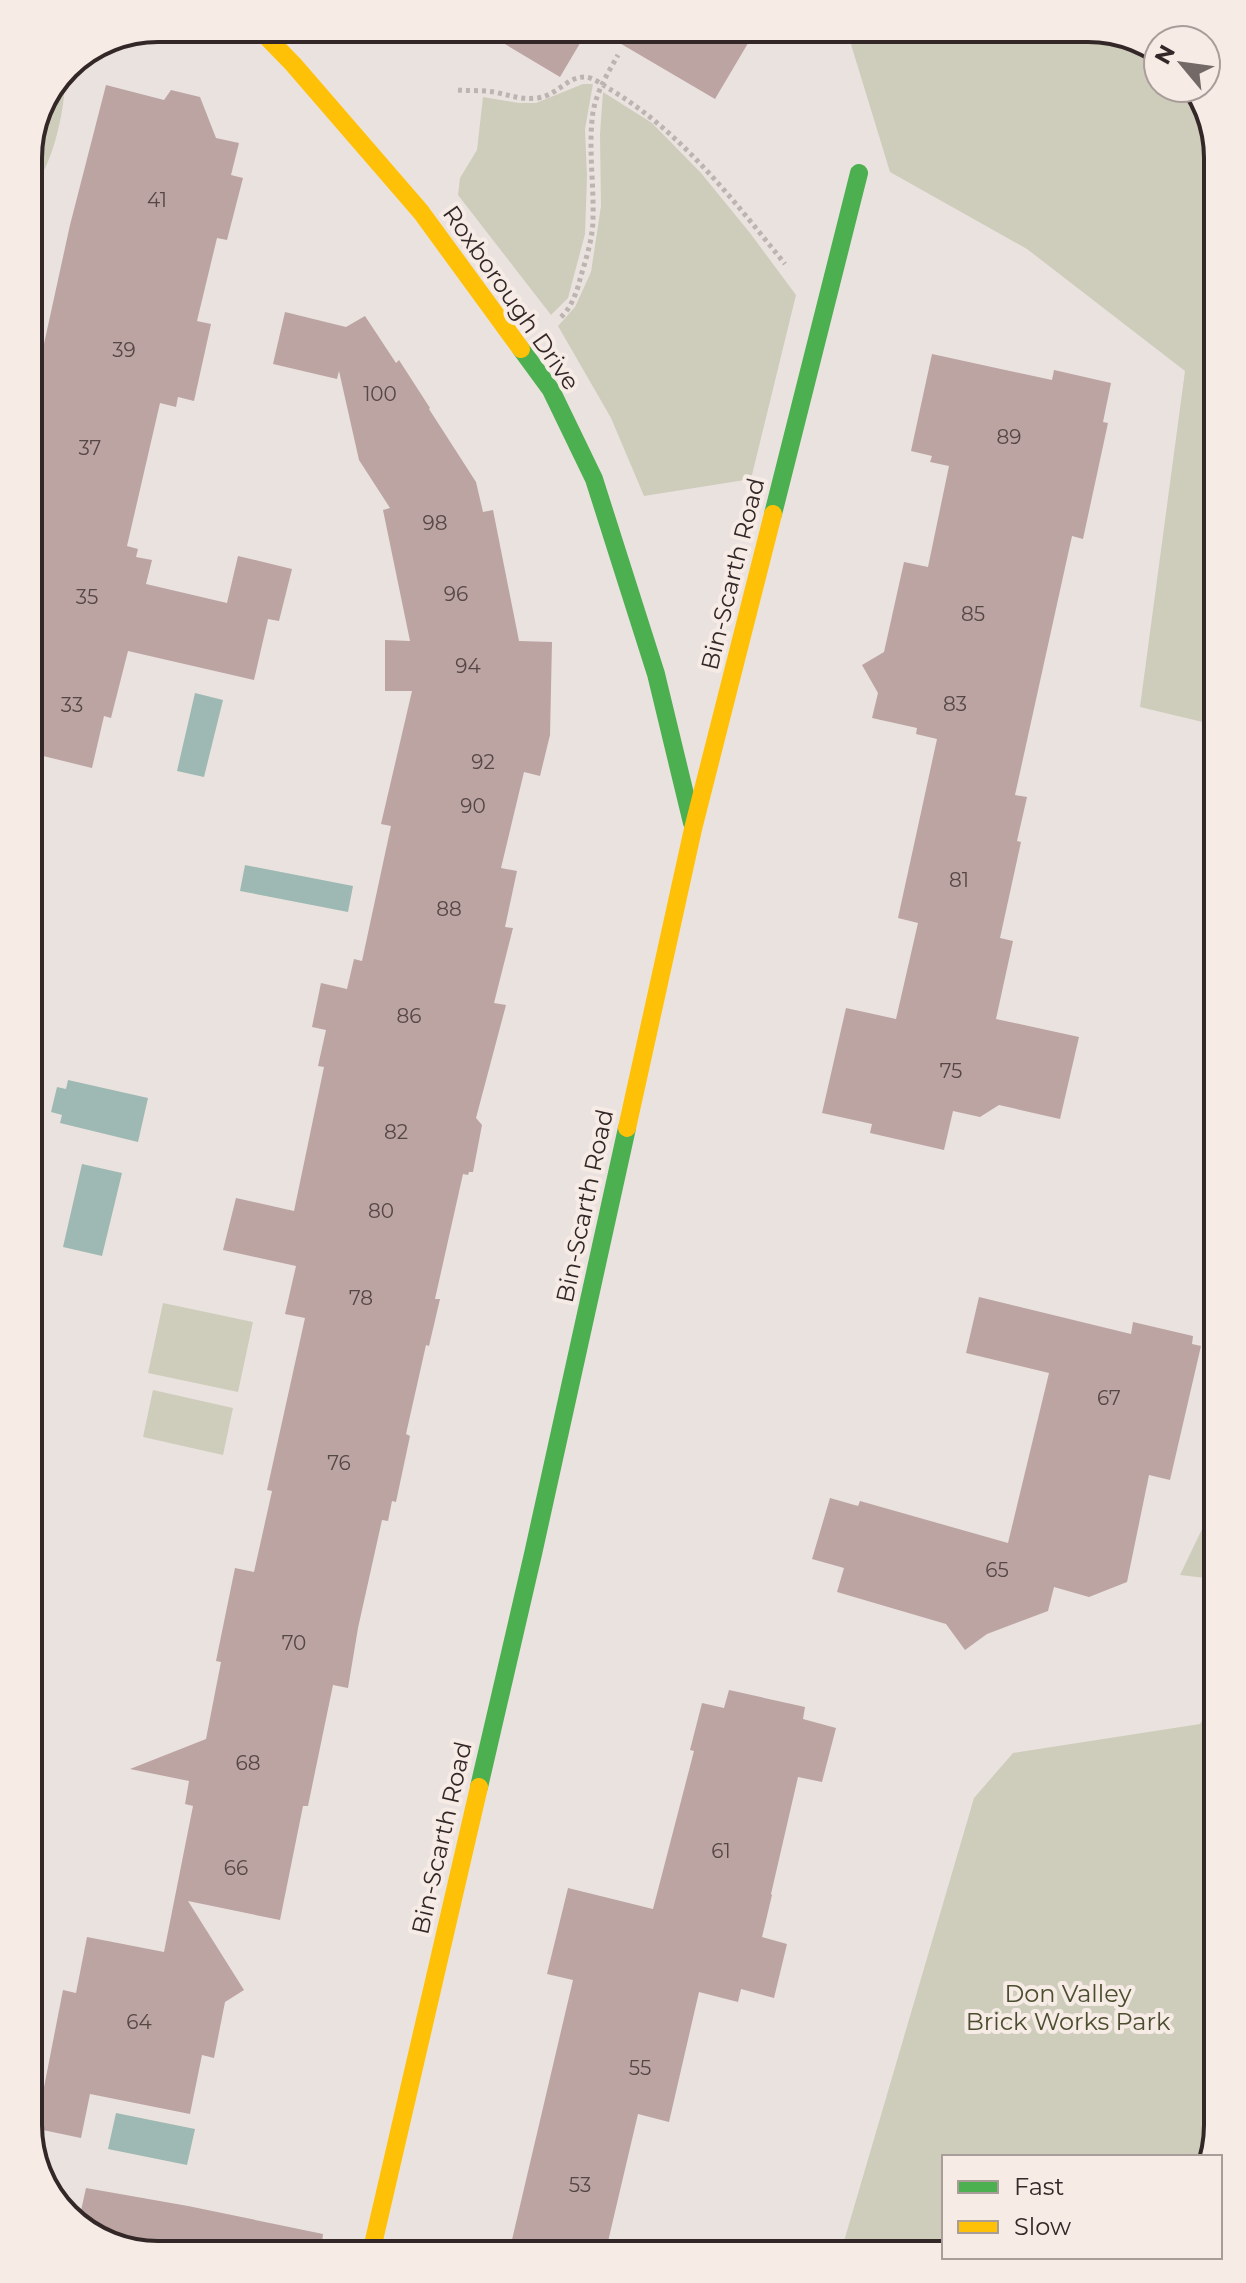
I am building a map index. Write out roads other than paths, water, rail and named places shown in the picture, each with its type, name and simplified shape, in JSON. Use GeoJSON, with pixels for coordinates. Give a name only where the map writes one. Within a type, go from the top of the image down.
{"type":"FeatureCollection","features":[{"type":"Feature","properties":{"kind":"street","name":"Roxborough Drive"},"geometry":{"type":"LineString","coordinates":[[272,42],[421,212],[551,390],[599,494],[656,674],[693,829]]}},
{"type":"Feature","properties":{"kind":"street","name":"Bin-Scarth Road"},"geometry":{"type":"LineString","coordinates":[[374,2241],[533,1554],[693,829],[859,173]]}},
{"type":"Feature","properties":{"kind":"water"},"geometry":{"type":"Polygon","coordinates":[[[195,693],[223,700],[204,777],[177,771],[195,693]]]}},
{"type":"Feature","properties":{"kind":"water"},"geometry":{"type":"Polygon","coordinates":[[[245,865],[353,886],[348,912],[240,891],[245,865]]]}},
{"type":"Feature","properties":{"kind":"water"},"geometry":{"type":"Polygon","coordinates":[[[68,1080],[148,1098],[138,1142],[60,1123],[62,1115],[51,1112],[57,1087],[66,1089],[68,1080]]]}},
{"type":"Feature","properties":{"kind":"water"},"geometry":{"type":"Polygon","coordinates":[[[82,1164],[122,1173],[102,1256],[63,1247],[82,1164]]]}},
{"type":"Feature","properties":{"kind":"water"},"geometry":{"type":"Polygon","coordinates":[[[116,2113],[195,2129],[187,2165],[108,2149],[116,2113]]]}},
{"type":"Feature","properties":{"kind":"park label","name":"Don Valley Brick Works Park"},"geometry":{"type":"Point","coordinates":[1068,2008]}}]}
